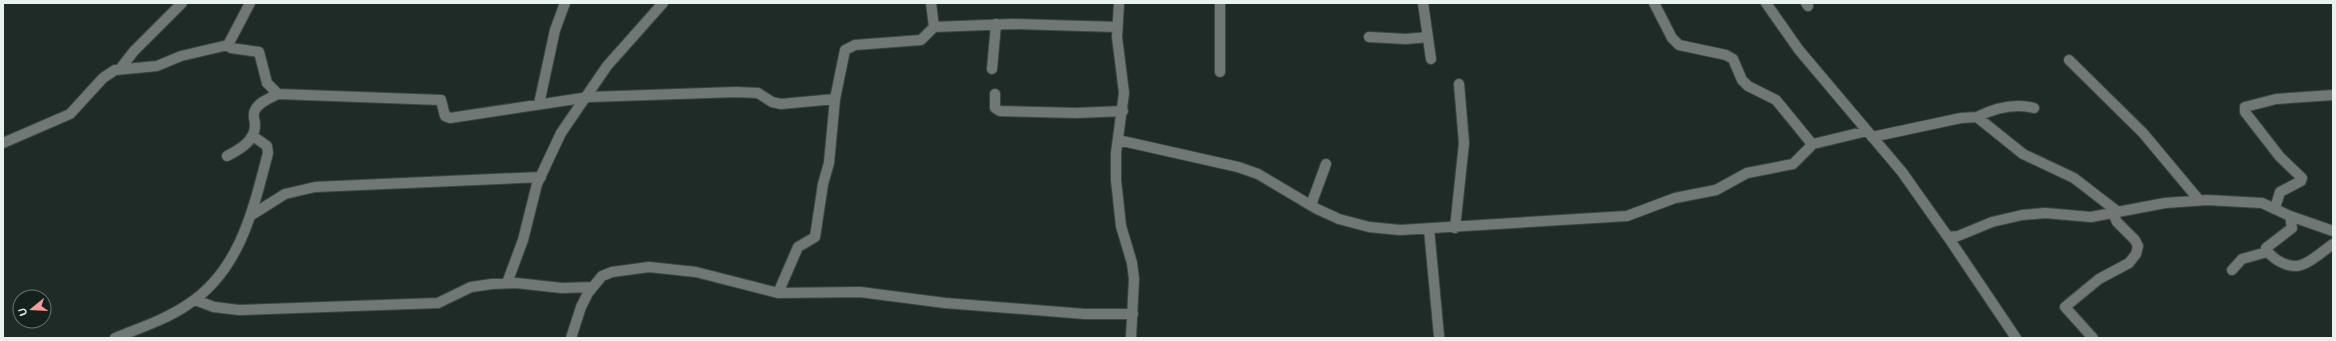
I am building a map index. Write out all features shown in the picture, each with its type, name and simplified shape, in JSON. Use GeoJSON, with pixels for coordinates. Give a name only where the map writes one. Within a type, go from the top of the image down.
{"type":"FeatureCollection","features":[{"type":"Feature","properties":{"kind":"street"},"geometry":{"type":"LineString","coordinates":[[120,69],[135,50],[167,20],[182,3]]}},
{"type":"Feature","properties":{"kind":"street"},"geometry":{"type":"LineString","coordinates":[[3,143],[70,114],[103,78],[120,69],[157,66],[181,56],[228,45],[250,3]]}},
{"type":"Feature","properties":{"kind":"street"},"geometry":{"type":"LineString","coordinates":[[539,104],[555,30],[565,3]]}},
{"type":"Feature","properties":{"kind":"street"},"geometry":{"type":"LineString","coordinates":[[507,283],[523,240],[531,203],[550,154],[582,98],[625,43],[663,3]]}},
{"type":"Feature","properties":{"kind":"street"},"geometry":{"type":"LineString","coordinates":[[931,3],[934,27]]}},
{"type":"Feature","properties":{"kind":"street"},"geometry":{"type":"LineString","coordinates":[[1119,3],[1117,27],[1124,93],[1123,111],[1118,140],[1116,180],[1121,226],[1132,263],[1133,314],[1131,338]]}},
{"type":"Feature","properties":{"kind":"street"},"geometry":{"type":"LineString","coordinates":[[1220,3],[1220,72]]}},
{"type":"Feature","properties":{"kind":"street"},"geometry":{"type":"LineString","coordinates":[[1423,3],[1431,59]]}},
{"type":"Feature","properties":{"kind":"street"},"geometry":{"type":"LineString","coordinates":[[1654,3],[1672,38],[1679,45],[1726,55],[1733,59],[1742,80],[1748,86],[1776,100],[1812,144]]}},
{"type":"Feature","properties":{"kind":"street"},"geometry":{"type":"LineString","coordinates":[[1766,3],[1799,50],[1902,172],[2016,338]]}},
{"type":"Feature","properties":{"kind":"street"},"geometry":{"type":"LineString","coordinates":[[992,69],[996,24]]}},
{"type":"Feature","properties":{"kind":"street"},"geometry":{"type":"LineString","coordinates":[[778,293],[798,247],[814,238],[823,184],[829,163],[835,99],[846,48],[855,45],[922,40],[934,27],[996,24],[1046,24],[1117,27]]}},
{"type":"Feature","properties":{"kind":"street"},"geometry":{"type":"LineString","coordinates":[[1369,37],[1406,39],[1428,37]]}},
{"type":"Feature","properties":{"kind":"street"},"geometry":{"type":"LineString","coordinates":[[228,45],[230,48],[259,52],[267,83],[278,94]]}},
{"type":"Feature","properties":{"kind":"street"},"geometry":{"type":"LineString","coordinates":[[2069,60],[2143,133],[2199,200]]}},
{"type":"Feature","properties":{"kind":"street"},"geometry":{"type":"LineString","coordinates":[[1455,228],[1464,143],[1459,84]]}},
{"type":"Feature","properties":{"kind":"street"},"geometry":{"type":"LineString","coordinates":[[227,156],[244,146],[253,136],[256,126],[253,117],[255,109],[263,102],[278,94],[441,100],[445,116],[450,118],[582,98],[714,92],[758,93],[772,102],[781,104],[835,99]]}},
{"type":"Feature","properties":{"kind":"street"},"geometry":{"type":"LineString","coordinates":[[995,94],[995,108],[1000,111],[1077,113],[1123,111]]}},
{"type":"Feature","properties":{"kind":"street"},"geometry":{"type":"LineString","coordinates":[[2275,208],[2277,195],[2282,189],[2298,183],[2302,178],[2280,158],[2245,112],[2245,107],[2276,99],[2333,95]]}},
{"type":"Feature","properties":{"kind":"street"},"geometry":{"type":"LineString","coordinates":[[1118,140],[1238,167],[1258,174],[1311,205],[1339,219],[1369,227],[1400,230],[1429,229],[1561,219],[1626,216],[1674,198],[1716,190],[1747,173],[1793,164],[1812,144],[1961,118],[1977,118],[1995,111],[2018,106],[2034,108]]}},
{"type":"Feature","properties":{"kind":"street"},"geometry":{"type":"LineString","coordinates":[[1977,118],[2023,154],[2074,178],[2116,212]]}},
{"type":"Feature","properties":{"kind":"street"},"geometry":{"type":"LineString","coordinates":[[115,338],[163,317],[194,300],[227,267],[241,245],[268,153],[267,146],[253,136]]}},
{"type":"Feature","properties":{"kind":"street"},"geometry":{"type":"LineString","coordinates":[[1311,205],[1326,164]]}},
{"type":"Feature","properties":{"kind":"street"},"geometry":{"type":"LineString","coordinates":[[250,216],[285,194],[315,187],[541,177]]}},
{"type":"Feature","properties":{"kind":"street"},"geometry":{"type":"LineString","coordinates":[[1948,237],[1958,236],[1992,222],[2022,215],[2045,213],[2087,218],[2165,203],[2199,200],[2248,201],[2275,208],[2290,216],[2333,231]]}},
{"type":"Feature","properties":{"kind":"street"},"geometry":{"type":"LineString","coordinates":[[2093,338],[2065,307],[2103,276],[2129,262],[2137,252],[2138,246],[2133,237],[2119,225],[2114,217],[2116,212]]}},
{"type":"Feature","properties":{"kind":"street"},"geometry":{"type":"LineString","coordinates":[[2267,252],[2266,248],[2292,228],[2290,216]]}},
{"type":"Feature","properties":{"kind":"street"},"geometry":{"type":"LineString","coordinates":[[1429,229],[1439,336]]}},
{"type":"Feature","properties":{"kind":"street"},"geometry":{"type":"LineString","coordinates":[[2232,270],[2242,259],[2267,252],[2285,263],[2300,266],[2333,244]]}},
{"type":"Feature","properties":{"kind":"street"},"geometry":{"type":"LineString","coordinates":[[571,338],[581,307],[593,287],[602,276],[612,272],[649,267],[696,272],[778,293],[860,292],[938,302],[1085,314],[1133,314]]}},
{"type":"Feature","properties":{"kind":"street"},"geometry":{"type":"LineString","coordinates":[[194,300],[214,307],[239,310],[427,304],[442,302],[471,287],[507,283],[562,288],[593,287]]}}]}
